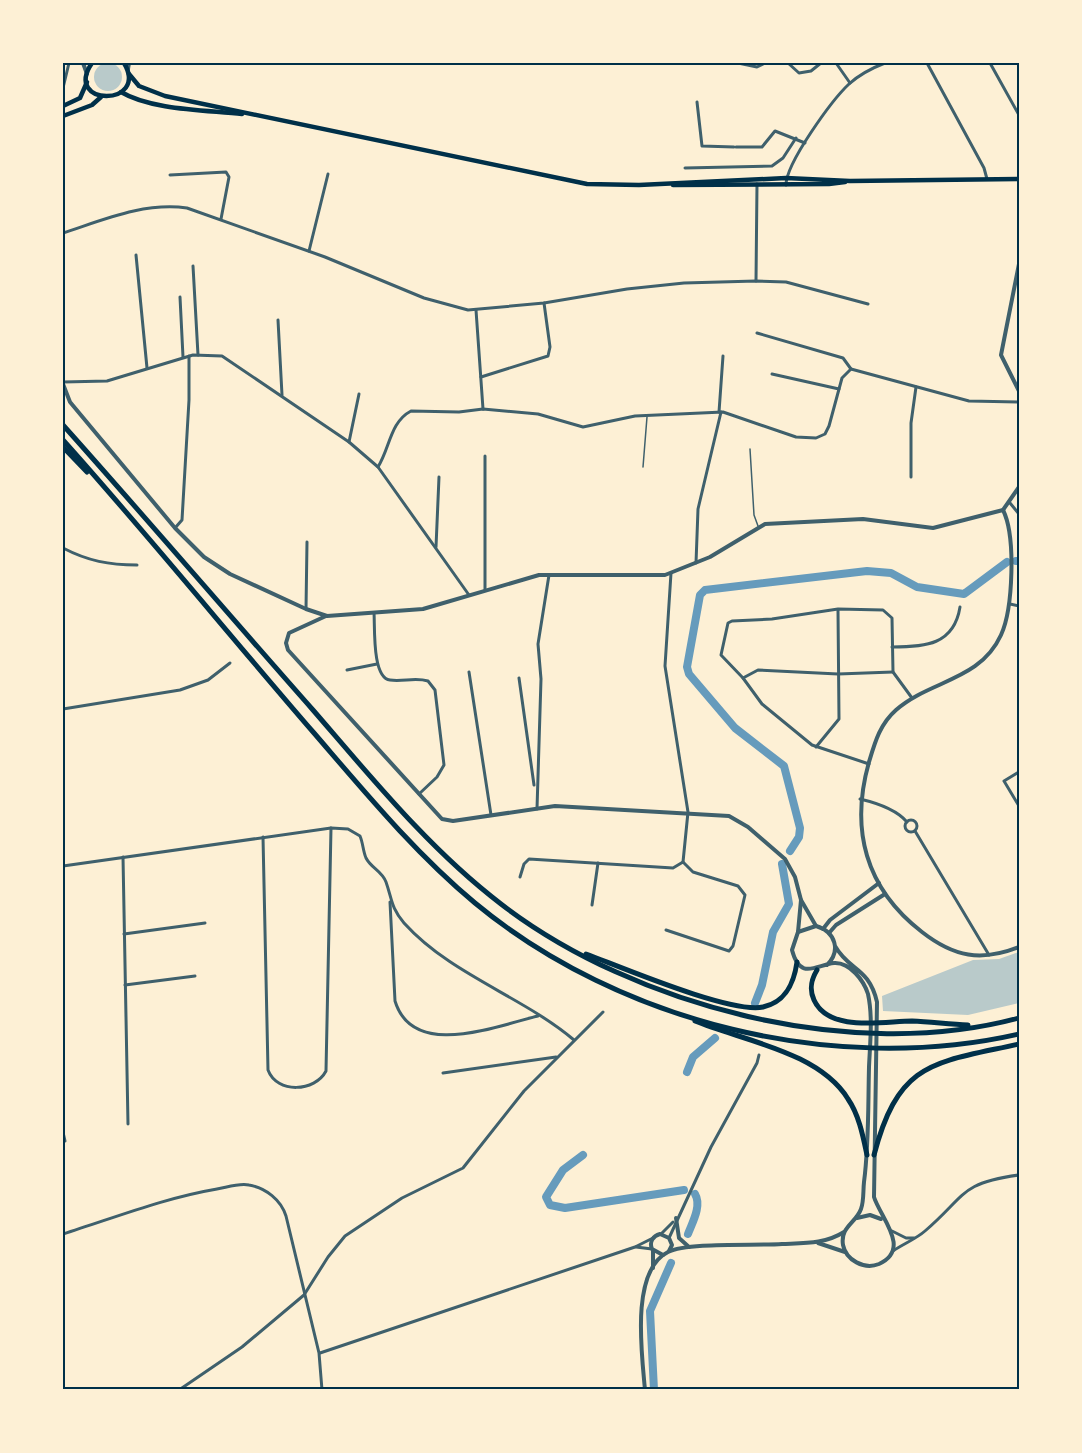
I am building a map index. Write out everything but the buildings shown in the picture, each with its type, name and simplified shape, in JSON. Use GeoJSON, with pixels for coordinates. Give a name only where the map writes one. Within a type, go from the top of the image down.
{"type":"FeatureCollection","features":[{"type":"Feature","properties":{"kind":"highway"},"geometry":{"type":"LineString","coordinates":[[63,425],[354,758],[447,856],[502,905],[565,946],[668,994],[775,1022],[830,1030],[879,1033],[966,1028],[1019,1018]]}},
{"type":"Feature","properties":{"kind":"highway"},"geometry":{"type":"LineString","coordinates":[[63,440],[350,775],[436,867],[474,902],[513,931],[558,959],[663,1008],[731,1036],[777,1050],[825,1073],[849,1100],[871,1155]]}},
{"type":"Feature","properties":{"kind":"highway"},"geometry":{"type":"LineString","coordinates":[[63,447],[154,545]]}},
{"type":"Feature","properties":{"kind":"highway"},"geometry":{"type":"LineString","coordinates":[[565,946],[667,985],[752,1008],[770,1005],[784,996],[792,982],[797,962]]}},
{"type":"Feature","properties":{"kind":"highway"},"geometry":{"type":"LineString","coordinates":[[817,970],[811,989],[814,999],[818,1006],[834,1018],[855,1022],[968,1025],[1002,1023]]}},
{"type":"Feature","properties":{"kind":"highway"},"geometry":{"type":"LineString","coordinates":[[663,1008],[743,1030],[829,1045],[879,1048],[927,1046],[967,1043],[1019,1034]]}},
{"type":"Feature","properties":{"kind":"highway"},"geometry":{"type":"LineString","coordinates":[[871,1155],[887,1110],[905,1086],[923,1071],[941,1061],[973,1052],[1019,1044]]}},
{"type":"Feature","properties":{"kind":"main road"},"geometry":{"type":"LineString","coordinates":[[63,106],[80,98],[92,63]]}},
{"type":"Feature","properties":{"kind":"main road"},"geometry":{"type":"LineString","coordinates":[[124,63],[133,82],[150,92],[563,180],[610,185],[786,185],[850,181]]}},
{"type":"Feature","properties":{"kind":"main road"},"geometry":{"type":"LineString","coordinates":[[87,82],[91,90],[101,97],[113,97],[126,85],[128,72]]}},
{"type":"Feature","properties":{"kind":"main road"},"geometry":{"type":"LineString","coordinates":[[121,92],[134,98],[160,104],[280,119]]}},
{"type":"Feature","properties":{"kind":"main road"},"geometry":{"type":"LineString","coordinates":[[63,116],[92,105],[101,97]]}},
{"type":"Feature","properties":{"kind":"main road"},"geometry":{"type":"LineString","coordinates":[[668,184],[757,178],[850,181],[1019,179]]}},
{"type":"Feature","properties":{"kind":"street"},"geometry":{"type":"LineString","coordinates":[[63,88],[69,63]]}},
{"type":"Feature","properties":{"kind":"street"},"geometry":{"type":"LineString","coordinates":[[83,63],[87,74]]}},
{"type":"Feature","properties":{"kind":"street"},"geometry":{"type":"LineString","coordinates":[[128,72],[129,63]]}},
{"type":"Feature","properties":{"kind":"street"},"geometry":{"type":"LineString","coordinates":[[738,63],[757,68],[765,63]]}},
{"type":"Feature","properties":{"kind":"street"},"geometry":{"type":"LineString","coordinates":[[788,63],[799,74],[811,71],[821,63]]}},
{"type":"Feature","properties":{"kind":"street"},"geometry":{"type":"LineString","coordinates":[[836,63],[850,83]]}},
{"type":"Feature","properties":{"kind":"street"},"geometry":{"type":"LineString","coordinates":[[786,185],[786,178],[823,114],[850,83],[885,63]]}},
{"type":"Feature","properties":{"kind":"street"},"geometry":{"type":"LineString","coordinates":[[927,63],[984,168],[987,179]]}},
{"type":"Feature","properties":{"kind":"street"},"geometry":{"type":"LineString","coordinates":[[990,63],[1019,115]]}},
{"type":"Feature","properties":{"kind":"street"},"geometry":{"type":"LineString","coordinates":[[697,102],[702,146],[762,147],[776,131],[805,143]]}},
{"type":"Feature","properties":{"kind":"street"},"geometry":{"type":"LineString","coordinates":[[685,168],[772,166],[783,158],[796,138]]}},
{"type":"Feature","properties":{"kind":"street"},"geometry":{"type":"LineString","coordinates":[[170,175],[226,172],[229,177],[221,219]]}},
{"type":"Feature","properties":{"kind":"street"},"geometry":{"type":"LineString","coordinates":[[309,251],[328,174]]}},
{"type":"Feature","properties":{"kind":"street"},"geometry":{"type":"LineString","coordinates":[[756,281],[757,178]]}},
{"type":"Feature","properties":{"kind":"street"},"geometry":{"type":"LineString","coordinates":[[63,233],[135,210],[158,206],[187,208],[309,251],[424,298],[462,309],[476,310],[544,303],[684,283],[756,281],[786,282],[868,304]]}},
{"type":"Feature","properties":{"kind":"street"},"geometry":{"type":"LineString","coordinates":[[136,255],[147,368]]}},
{"type":"Feature","properties":{"kind":"street"},"geometry":{"type":"LineString","coordinates":[[1019,264],[1001,355],[1019,391]]}},
{"type":"Feature","properties":{"kind":"street"},"geometry":{"type":"LineString","coordinates":[[193,266],[198,355]]}},
{"type":"Feature","properties":{"kind":"street"},"geometry":{"type":"LineString","coordinates":[[180,297],[183,357]]}},
{"type":"Feature","properties":{"kind":"street"},"geometry":{"type":"LineString","coordinates":[[481,377],[548,356],[550,347],[544,303]]}},
{"type":"Feature","properties":{"kind":"street"},"geometry":{"type":"LineString","coordinates":[[476,310],[483,409]]}},
{"type":"Feature","properties":{"kind":"street"},"geometry":{"type":"LineString","coordinates":[[278,320],[282,395]]}},
{"type":"Feature","properties":{"kind":"street"},"geometry":{"type":"LineString","coordinates":[[757,333],[843,358],[851,369],[916,387],[978,402],[1019,402]]}},
{"type":"Feature","properties":{"kind":"street"},"geometry":{"type":"LineString","coordinates":[[175,528],[182,520],[189,400],[189,356]]}},
{"type":"Feature","properties":{"kind":"street"},"geometry":{"type":"LineString","coordinates":[[327,616],[306,609],[216,566],[175,528],[70,402],[63,383],[107,381],[183,357],[222,356],[349,442],[378,467],[469,595]]}},
{"type":"Feature","properties":{"kind":"street"},"geometry":{"type":"LineString","coordinates":[[696,563],[698,509],[720,412],[723,356]]}},
{"type":"Feature","properties":{"kind":"street"},"geometry":{"type":"LineString","coordinates":[[378,467],[386,454],[396,423],[411,411],[459,412],[483,409],[538,414],[583,427],[647,416],[720,412],[796,438],[816,438],[825,434],[830,426],[845,372],[851,369]]}},
{"type":"Feature","properties":{"kind":"street"},"geometry":{"type":"LineString","coordinates":[[772,374],[839,389]]}},
{"type":"Feature","properties":{"kind":"street"},"geometry":{"type":"LineString","coordinates":[[911,477],[911,423],[916,387]]}},
{"type":"Feature","properties":{"kind":"street"},"geometry":{"type":"LineString","coordinates":[[349,442],[359,394]]}},
{"type":"Feature","properties":{"kind":"street"},"geometry":{"type":"LineString","coordinates":[[485,456],[485,590]]}},
{"type":"Feature","properties":{"kind":"street"},"geometry":{"type":"LineString","coordinates":[[436,549],[439,477]]}},
{"type":"Feature","properties":{"kind":"street"},"geometry":{"type":"LineString","coordinates":[[816,926],[801,900],[791,866],[748,827],[729,816],[688,812],[555,807],[453,821],[442,819],[288,650],[286,643],[289,633],[327,616],[423,609],[549,574],[656,577],[696,563],[727,548],[758,526],[791,521],[863,519],[933,528],[1004,510],[1019,487]]}},
{"type":"Feature","properties":{"kind":"street"},"geometry":{"type":"LineString","coordinates":[[1010,503],[1019,514]]}},
{"type":"Feature","properties":{"kind":"street"},"geometry":{"type":"LineString","coordinates":[[1004,510],[1010,525],[1010,604],[1000,637],[978,666],[959,678],[912,698],[896,710],[880,728],[860,799],[863,844],[879,883],[885,894],[914,925],[939,944],[977,957],[990,956],[1019,947]]}},
{"type":"Feature","properties":{"kind":"street"},"geometry":{"type":"LineString","coordinates":[[306,609],[307,542]]}},
{"type":"Feature","properties":{"kind":"street"},"geometry":{"type":"LineString","coordinates":[[63,548],[86,559],[107,565],[137,565]]}},
{"type":"Feature","properties":{"kind":"street"},"geometry":{"type":"LineString","coordinates":[[671,573],[665,666],[688,812],[683,862]]}},
{"type":"Feature","properties":{"kind":"street"},"geometry":{"type":"LineString","coordinates":[[535,790],[542,679],[538,644],[549,574]]}},
{"type":"Feature","properties":{"kind":"street"},"geometry":{"type":"LineString","coordinates":[[1010,604],[1019,606]]}},
{"type":"Feature","properties":{"kind":"street"},"geometry":{"type":"LineString","coordinates":[[892,647],[924,646],[942,638],[956,626],[960,607]]}},
{"type":"Feature","properties":{"kind":"street"},"geometry":{"type":"LineString","coordinates":[[869,764],[816,747],[768,711],[743,678],[721,655],[728,623],[838,609],[888,612],[892,618],[893,672],[912,698]]}},
{"type":"Feature","properties":{"kind":"street"},"geometry":{"type":"LineString","coordinates":[[816,747],[839,719],[838,609]]}},
{"type":"Feature","properties":{"kind":"street"},"geometry":{"type":"LineString","coordinates":[[374,613],[377,664],[385,678],[421,679],[428,681],[435,690],[444,765],[437,777],[418,795]]}},
{"type":"Feature","properties":{"kind":"street"},"geometry":{"type":"LineString","coordinates":[[63,709],[180,690],[207,680],[230,663]]}},
{"type":"Feature","properties":{"kind":"street"},"geometry":{"type":"LineString","coordinates":[[347,670],[377,664]]}},
{"type":"Feature","properties":{"kind":"street"},"geometry":{"type":"LineString","coordinates":[[743,678],[758,670],[838,674],[893,672]]}},
{"type":"Feature","properties":{"kind":"street"},"geometry":{"type":"LineString","coordinates":[[469,672],[491,816]]}},
{"type":"Feature","properties":{"kind":"street"},"geometry":{"type":"LineString","coordinates":[[519,678],[537,809]]}},
{"type":"Feature","properties":{"kind":"street"},"geometry":{"type":"LineString","coordinates":[[1019,772],[1004,781],[1019,806]]}},
{"type":"Feature","properties":{"kind":"street"},"geometry":{"type":"LineString","coordinates":[[860,799],[891,810],[906,822],[915,822],[915,831],[990,956]]}},
{"type":"Feature","properties":{"kind":"street"},"geometry":{"type":"LineString","coordinates":[[906,822],[907,831],[915,831]]}},
{"type":"Feature","properties":{"kind":"street"},"geometry":{"type":"LineString","coordinates":[[263,837],[268,1070],[271,1079],[282,1086],[312,1085],[323,1078],[326,1071],[331,828]]}},
{"type":"Feature","properties":{"kind":"street"},"geometry":{"type":"LineString","coordinates":[[63,866],[331,828],[355,832],[364,845],[365,856],[387,883],[390,902],[394,1001],[398,1012],[404,1019],[424,1033],[444,1037],[540,1016]]}},
{"type":"Feature","properties":{"kind":"street"},"geometry":{"type":"LineString","coordinates":[[123,857],[128,1124]]}},
{"type":"Feature","properties":{"kind":"street"},"geometry":{"type":"LineString","coordinates":[[520,877],[524,864],[529,859],[674,868],[683,862]]}},
{"type":"Feature","properties":{"kind":"street"},"geometry":{"type":"LineString","coordinates":[[666,930],[729,951],[733,946],[746,899],[738,886],[693,872],[683,862]]}},
{"type":"Feature","properties":{"kind":"street"},"geometry":{"type":"LineString","coordinates":[[592,905],[598,863]]}},
{"type":"Feature","properties":{"kind":"street"},"geometry":{"type":"LineString","coordinates":[[824,928],[830,920],[879,883]]}},
{"type":"Feature","properties":{"kind":"street"},"geometry":{"type":"LineString","coordinates":[[829,933],[836,925],[885,894]]}},
{"type":"Feature","properties":{"kind":"street"},"geometry":{"type":"LineString","coordinates":[[801,900],[798,932],[792,950],[797,962],[809,970],[842,964],[855,973],[866,987],[870,1003],[868,1107],[874,1197],[884,1220],[892,1231],[906,1238],[916,1238]]}},
{"type":"Feature","properties":{"kind":"street"},"geometry":{"type":"LineString","coordinates":[[390,902],[405,923],[433,949],[574,1040]]}},
{"type":"Feature","properties":{"kind":"street"},"geometry":{"type":"LineString","coordinates":[[124,934],[205,923]]}},
{"type":"Feature","properties":{"kind":"street"},"geometry":{"type":"LineString","coordinates":[[798,932],[816,926],[824,928],[840,955],[860,969],[872,984],[877,1002],[875,1107],[871,1155],[861,1209],[844,1232],[818,1243]]}},
{"type":"Feature","properties":{"kind":"street"},"geometry":{"type":"LineString","coordinates":[[827,965],[835,953],[835,946]]}},
{"type":"Feature","properties":{"kind":"street"},"geometry":{"type":"LineString","coordinates":[[125,985],[195,976]]}},
{"type":"Feature","properties":{"kind":"street"},"geometry":{"type":"LineString","coordinates":[[179,1390],[242,1347],[304,1295],[328,1257],[345,1236],[402,1198],[463,1168],[500,1117],[557,1056],[603,1012]]}},
{"type":"Feature","properties":{"kind":"street"},"geometry":{"type":"LineString","coordinates":[[669,1251],[676,1218],[711,1147],[757,1064],[759,1055]]}},
{"type":"Feature","properties":{"kind":"street"},"geometry":{"type":"LineString","coordinates":[[443,1073],[557,1056]]}},
{"type":"Feature","properties":{"kind":"street"},"geometry":{"type":"LineString","coordinates":[[63,1131],[65,1141]]}},
{"type":"Feature","properties":{"kind":"street"},"geometry":{"type":"LineString","coordinates":[[645,1390],[640,1309],[653,1268],[669,1251],[690,1247],[818,1243],[846,1252],[857,1263],[873,1266],[880,1263],[891,1252],[916,1238],[972,1186],[981,1182],[1019,1175]]}},
{"type":"Feature","properties":{"kind":"street"},"geometry":{"type":"LineString","coordinates":[[63,1234],[143,1206],[196,1192],[251,1185],[268,1193],[284,1208],[319,1353],[322,1390]]}},
{"type":"Feature","properties":{"kind":"street"},"geometry":{"type":"LineString","coordinates":[[856,1218],[870,1215],[884,1220]]}},
{"type":"Feature","properties":{"kind":"street"},"geometry":{"type":"LineString","coordinates":[[319,1353],[635,1247],[660,1234],[676,1218]]}},
{"type":"Feature","properties":{"kind":"street"},"geometry":{"type":"LineString","coordinates":[[676,1218],[679,1238],[690,1247]]}},
{"type":"Feature","properties":{"kind":"street"},"geometry":{"type":"LineString","coordinates":[[891,1252],[894,1245],[892,1231]]}},
{"type":"Feature","properties":{"kind":"street"},"geometry":{"type":"LineString","coordinates":[[844,1232],[846,1252]]}},
{"type":"Feature","properties":{"kind":"street"},"geometry":{"type":"LineString","coordinates":[[660,1234],[690,1247]]}},
{"type":"Feature","properties":{"kind":"street"},"geometry":{"type":"LineString","coordinates":[[653,1238],[653,1268]]}},
{"type":"Feature","properties":{"kind":"street"},"geometry":{"type":"LineString","coordinates":[[635,1247],[663,1255]]}},
{"type":"Feature","properties":{"kind":"lane"},"geometry":{"type":"LineString","coordinates":[[643,467],[647,416]]}},
{"type":"Feature","properties":{"kind":"lane"},"geometry":{"type":"LineString","coordinates":[[750,449],[754,515],[758,526]]}},
{"type":"Feature","properties":{"kind":"shaded area"},"geometry":{"type":"Polygon","coordinates":[[[108,63],[118,67],[122,77],[118,87],[108,91],[98,87],[94,77],[98,67],[108,63]]]}},
{"type":"Feature","properties":{"kind":"shaded area"},"geometry":{"type":"Polygon","coordinates":[[[1019,952],[1019,1003],[968,1015],[883,1011],[882,996],[973,960],[999,959],[1019,952]]]}},
{"type":"Feature","properties":{"kind":"waterway"},"geometry":{"type":"LineString","coordinates":[[790,851],[799,837],[800,828],[784,766],[735,728],[689,674],[687,667],[700,595],[705,590],[867,571],[891,573],[917,587],[964,594],[1007,562]]}},
{"type":"Feature","properties":{"kind":"waterway"},"geometry":{"type":"LineString","coordinates":[[755,1003],[762,985],[773,932],[789,904],[782,864]]}},
{"type":"Feature","properties":{"kind":"waterway"},"geometry":{"type":"LineString","coordinates":[[687,1072],[693,1057],[715,1038]]}},
{"type":"Feature","properties":{"kind":"waterway"},"geometry":{"type":"LineString","coordinates":[[583,1155],[563,1170],[546,1197],[550,1205],[565,1208],[684,1190]]}},
{"type":"Feature","properties":{"kind":"waterway"},"geometry":{"type":"LineString","coordinates":[[688,1234],[697,1209],[695,1194]]}},
{"type":"Feature","properties":{"kind":"waterway"},"geometry":{"type":"LineString","coordinates":[[654,1390],[650,1311],[671,1263]]}}]}
